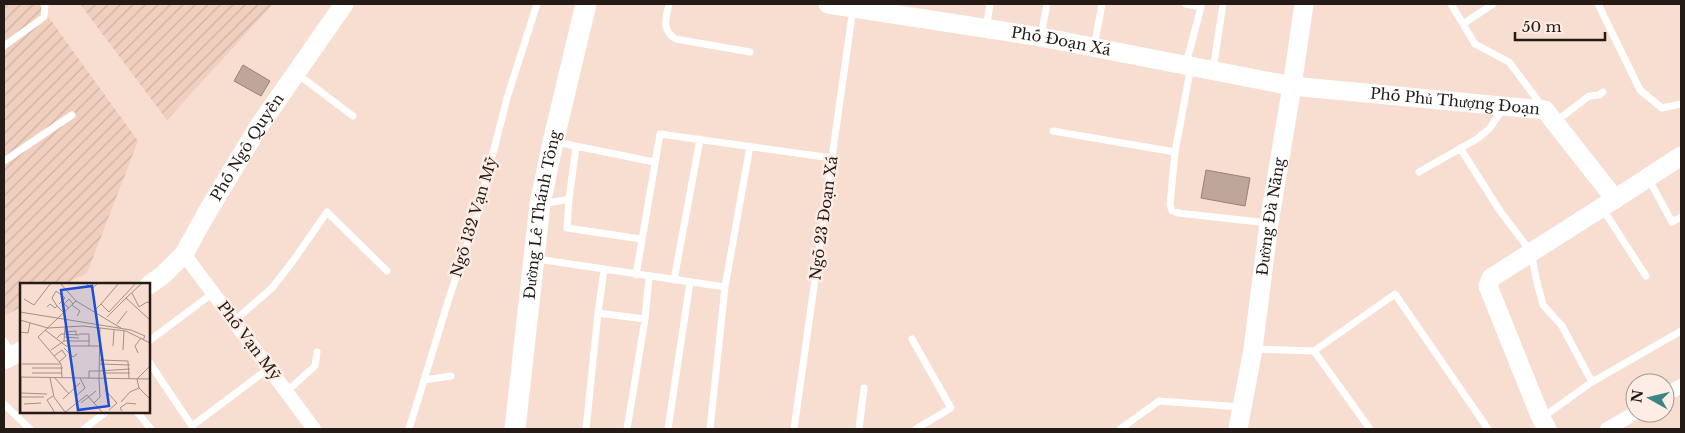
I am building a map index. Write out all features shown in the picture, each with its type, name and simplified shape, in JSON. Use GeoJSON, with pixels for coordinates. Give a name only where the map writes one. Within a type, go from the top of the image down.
{"type":"FeatureCollection","features":[{"type":"Feature","properties":{"kind":"main road","name":"Đường Lê Thánh Tông"},"geometry":{"type":"LineString","coordinates":[[515,429],[540,204],[586,4]]}},
{"type":"Feature","properties":{"kind":"street","name":"Phố Ngô Quyền"},"geometry":{"type":"LineString","coordinates":[[150,285],[184,254],[206,214],[260,126],[344,4]]}},
{"type":"Feature","properties":{"kind":"street","name":"Phố Đoạn Xá"},"geometry":{"type":"LineString","coordinates":[[828,4],[1041,37],[1292,86]]}},
{"type":"Feature","properties":{"kind":"street","name":"Đường Đà Nẵng"},"geometry":{"type":"LineString","coordinates":[[1238,429],[1253,349],[1269,223],[1304,4]]}},
{"type":"Feature","properties":{"kind":"street","name":"Phố Phủ Thượng Đoạn"},"geometry":{"type":"LineString","coordinates":[[1292,86],[1504,106],[1550,116],[1608,203]]}},
{"type":"Feature","properties":{"kind":"street"},"geometry":{"type":"LineString","coordinates":[[1544,424],[1488,286],[1491,278],[1681,156]]}},
{"type":"Feature","properties":{"kind":"street","name":"Phố Vạn Mỹ"},"geometry":{"type":"LineString","coordinates":[[184,254],[314,429]]}},
{"type":"Feature","properties":{"kind":"street"},"geometry":{"type":"LineString","coordinates":[[1608,429],[1625,419]]}},
{"type":"Feature","properties":{"kind":"lane"},"geometry":{"type":"LineString","coordinates":[[5,42],[44,17],[45,4]]}},
{"type":"Feature","properties":{"kind":"lane","name":"Ngõ 132 Vạn Mỹ"},"geometry":{"type":"LineString","coordinates":[[409,429],[450,295],[478,212],[507,98],[537,4]]}},
{"type":"Feature","properties":{"kind":"lane"},"geometry":{"type":"LineString","coordinates":[[669,4],[665,24],[670,36],[676,39],[750,52]]}},
{"type":"Feature","properties":{"kind":"lane"},"geometry":{"type":"LineString","coordinates":[[986,29],[990,4]]}},
{"type":"Feature","properties":{"kind":"lane"},"geometry":{"type":"LineString","coordinates":[[1041,37],[1046,4]]}},
{"type":"Feature","properties":{"kind":"lane"},"geometry":{"type":"LineString","coordinates":[[1094,47],[1102,4]]}},
{"type":"Feature","properties":{"kind":"lane"},"geometry":{"type":"LineString","coordinates":[[1186,4],[1201,7],[1189,65],[1175,152],[1170,205],[1172,211],[1269,223]]}},
{"type":"Feature","properties":{"kind":"lane"},"geometry":{"type":"LineString","coordinates":[[1213,70],[1223,4]]}},
{"type":"Feature","properties":{"kind":"lane"},"geometry":{"type":"LineString","coordinates":[[1451,4],[1475,44],[1509,62],[1550,116],[1589,96],[1599,95],[1603,92]]}},
{"type":"Feature","properties":{"kind":"lane"},"geometry":{"type":"LineString","coordinates":[[1463,24],[1494,4]]}},
{"type":"Feature","properties":{"kind":"lane"},"geometry":{"type":"LineString","coordinates":[[1598,4],[1640,90],[1662,108],[1681,104]]}},
{"type":"Feature","properties":{"kind":"lane","name":"Ngõ 23 Đoạn Xá"},"geometry":{"type":"LineString","coordinates":[[794,429],[853,8]]}},
{"type":"Feature","properties":{"kind":"lane"},"geometry":{"type":"LineString","coordinates":[[295,73],[353,116]]}},
{"type":"Feature","properties":{"kind":"lane"},"geometry":{"type":"LineString","coordinates":[[1418,172],[1477,139],[1489,129],[1504,106]]}},
{"type":"Feature","properties":{"kind":"lane"},"geometry":{"type":"LineString","coordinates":[[4,161],[72,115]]}},
{"type":"Feature","properties":{"kind":"lane"},"geometry":{"type":"LineString","coordinates":[[1053,131],[1175,152]]}},
{"type":"Feature","properties":{"kind":"lane"},"geometry":{"type":"LineString","coordinates":[[636,275],[660,134],[832,158]]}},
{"type":"Feature","properties":{"kind":"lane"},"geometry":{"type":"LineString","coordinates":[[674,280],[700,139]]}},
{"type":"Feature","properties":{"kind":"lane"},"geometry":{"type":"LineString","coordinates":[[553,142],[654,162]]}},
{"type":"Feature","properties":{"kind":"lane"},"geometry":{"type":"LineString","coordinates":[[576,146],[567,228],[641,239]]}},
{"type":"Feature","properties":{"kind":"lane"},"geometry":{"type":"LineString","coordinates":[[710,429],[725,287],[750,146]]}},
{"type":"Feature","properties":{"kind":"lane"},"geometry":{"type":"LineString","coordinates":[[1460,148],[1500,211],[1531,252],[1543,305],[1562,326],[1592,382]]}},
{"type":"Feature","properties":{"kind":"lane"},"geometry":{"type":"LineString","coordinates":[[1648,178],[1672,222],[1681,217]]}},
{"type":"Feature","properties":{"kind":"lane"},"geometry":{"type":"LineString","coordinates":[[540,204],[569,199]]}},
{"type":"Feature","properties":{"kind":"lane"},"geometry":{"type":"LineString","coordinates":[[1608,203],[1646,276]]}},
{"type":"Feature","properties":{"kind":"lane"},"geometry":{"type":"LineString","coordinates":[[234,321],[272,288],[293,262],[327,212],[387,271]]}},
{"type":"Feature","properties":{"kind":"lane"},"geometry":{"type":"LineString","coordinates":[[534,258],[649,277],[725,287]]}},
{"type":"Feature","properties":{"kind":"lane"},"geometry":{"type":"LineString","coordinates":[[586,429],[604,270]]}},
{"type":"Feature","properties":{"kind":"lane"},"geometry":{"type":"LineString","coordinates":[[627,429],[645,319],[649,277]]}},
{"type":"Feature","properties":{"kind":"lane"},"geometry":{"type":"LineString","coordinates":[[668,429],[690,282]]}},
{"type":"Feature","properties":{"kind":"lane"},"geometry":{"type":"LineString","coordinates":[[150,340],[213,293]]}},
{"type":"Feature","properties":{"kind":"lane"},"geometry":{"type":"LineString","coordinates":[[1253,349],[1314,351],[1395,294],[1488,429]]}},
{"type":"Feature","properties":{"kind":"lane"},"geometry":{"type":"LineString","coordinates":[[598,313],[645,319]]}},
{"type":"Feature","properties":{"kind":"lane"},"geometry":{"type":"LineString","coordinates":[[1544,424],[1592,382],[1681,330]]}},
{"type":"Feature","properties":{"kind":"lane"},"geometry":{"type":"LineString","coordinates":[[912,338],[951,408],[917,429]]}},
{"type":"Feature","properties":{"kind":"lane"},"geometry":{"type":"LineString","coordinates":[[1314,351],[1370,429]]}},
{"type":"Feature","properties":{"kind":"lane"},"geometry":{"type":"LineString","coordinates":[[286,392],[316,366],[317,352]]}},
{"type":"Feature","properties":{"kind":"lane"},"geometry":{"type":"LineString","coordinates":[[150,363],[192,426],[270,368]]}},
{"type":"Feature","properties":{"kind":"lane"},"geometry":{"type":"LineString","coordinates":[[424,380],[451,376]]}},
{"type":"Feature","properties":{"kind":"lane"},"geometry":{"type":"LineString","coordinates":[[859,429],[864,388]]}},
{"type":"Feature","properties":{"kind":"lane"},"geometry":{"type":"LineString","coordinates":[[1120,429],[1159,401],[1242,407]]}},
{"type":"Feature","properties":{"kind":"lane"},"geometry":{"type":"LineString","coordinates":[[4,404],[30,429]]}},
{"type":"Feature","properties":{"kind":"lane"},"geometry":{"type":"LineString","coordinates":[[84,429],[105,413]]}},
{"type":"Feature","properties":{"kind":"lane"},"geometry":{"type":"LineString","coordinates":[[138,413],[151,429]]}},
{"type":"Feature","properties":{"kind":"shaded area"},"geometry":{"type":"Polygon","coordinates":[[[4,4],[39,4],[138,141],[87,273],[67,283],[20,283],[20,308],[4,316],[4,4]]]}},
{"type":"Feature","properties":{"kind":"shaded area"},"geometry":{"type":"Polygon","coordinates":[[[80,4],[273,4],[167,120],[80,4]]]}},
{"type":"Feature","properties":{"kind":"building"},"geometry":{"type":"Polygon","coordinates":[[[243,65],[270,81],[261,96],[234,81],[243,65]]]}},
{"type":"Feature","properties":{"kind":"building"},"geometry":{"type":"Polygon","coordinates":[[[1206,170],[1250,178],[1245,206],[1201,198],[1206,170]]]}}]}
